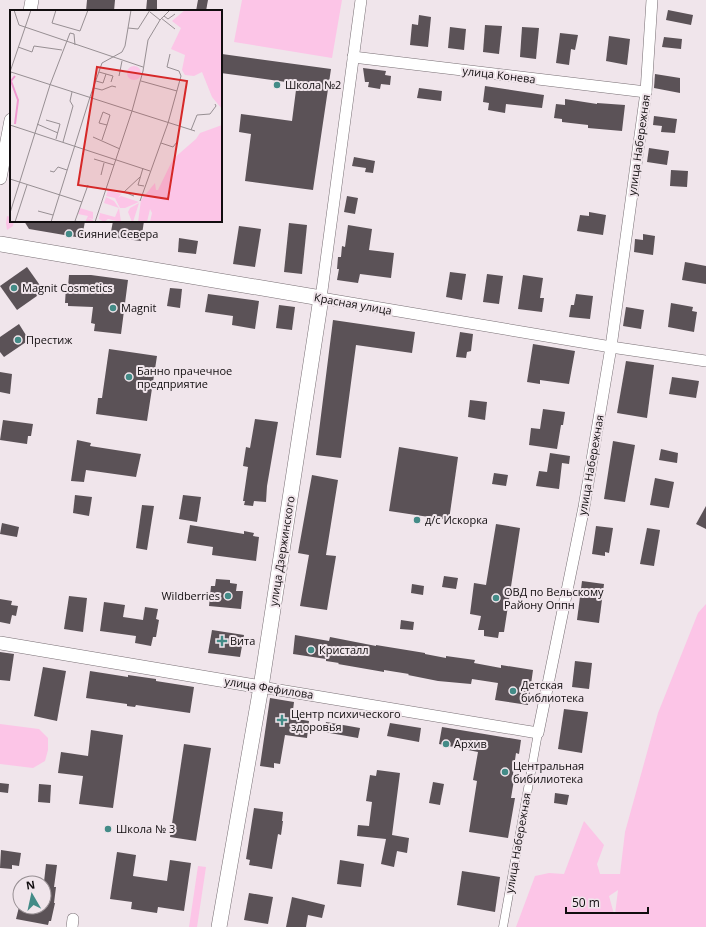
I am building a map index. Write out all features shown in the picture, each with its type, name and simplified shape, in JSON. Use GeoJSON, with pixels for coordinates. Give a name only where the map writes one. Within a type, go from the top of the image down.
{"type":"FeatureCollection","features":[{"type":"Feature","properties":{"kind":"main road","name":"Красная улица"},"geometry":{"type":"LineString","coordinates":[[0,244],[321,298]]}},
{"type":"Feature","properties":{"kind":"main road","name":"улица Дзержинского"},"geometry":{"type":"LineString","coordinates":[[220,927],[261,687],[321,298]]}},
{"type":"Feature","properties":{"kind":"street"},"geometry":{"type":"LineString","coordinates":[[30,10],[32,0]]}},
{"type":"Feature","properties":{"kind":"street","name":"улица Дзержинского"},"geometry":{"type":"LineString","coordinates":[[321,298],[361,0]]}},
{"type":"Feature","properties":{"kind":"street","name":"улица Набережная"},"geometry":{"type":"LineString","coordinates":[[503,927],[538,733],[584,507],[611,347],[646,92],[652,0]]}},
{"type":"Feature","properties":{"kind":"street","name":"улица Конева"},"geometry":{"type":"LineString","coordinates":[[353,57],[646,92]]}},
{"type":"Feature","properties":{"kind":"street"},"geometry":{"type":"LineString","coordinates":[[0,178],[10,125]]}},
{"type":"Feature","properties":{"kind":"street","name":"Красная улица"},"geometry":{"type":"LineString","coordinates":[[321,298],[611,347],[706,361]]}},
{"type":"Feature","properties":{"kind":"street","name":"улица Фефилова"},"geometry":{"type":"LineString","coordinates":[[0,644],[538,733]]}},
{"type":"Feature","properties":{"kind":"shaded area"},"geometry":{"type":"Polygon","coordinates":[[[242,0],[342,0],[332,58],[234,42],[242,0]]]}},
{"type":"Feature","properties":{"kind":"shaded area"},"geometry":{"type":"Polygon","coordinates":[[[7,216],[10,217],[10,222],[14,222],[13,226],[7,230],[7,216]]]}},
{"type":"Feature","properties":{"kind":"shaded area"},"geometry":{"type":"Polygon","coordinates":[[[706,604],[706,927],[516,927],[535,876],[549,873],[564,874],[584,821],[604,845],[597,864],[600,874],[620,874],[625,832],[658,713],[698,613],[706,604]],[[618,890],[609,896],[615,914],[618,890]]]}},
{"type":"Feature","properties":{"kind":"shaded area"},"geometry":{"type":"Polygon","coordinates":[[[0,724],[39,729],[48,738],[48,750],[45,761],[33,768],[0,764],[0,724]]]}},
{"type":"Feature","properties":{"kind":"shaded area"},"geometry":{"type":"Polygon","coordinates":[[[198,866],[206,867],[197,927],[189,927],[198,866]]]}},
{"type":"Feature","properties":{"kind":"building"},"geometry":{"type":"Polygon","coordinates":[[[87,0],[115,0],[114,10],[86,10],[87,0]]]}},
{"type":"Feature","properties":{"kind":"building"},"geometry":{"type":"Polygon","coordinates":[[[147,0],[157,0],[157,10],[146,10],[147,0]]]}},
{"type":"Feature","properties":{"kind":"building"},"geometry":{"type":"Polygon","coordinates":[[[198,0],[208,0],[206,10],[196,10],[198,0]]]}},
{"type":"Feature","properties":{"kind":"building"},"geometry":{"type":"Polygon","coordinates":[[[668,10],[693,15],[691,25],[666,20],[668,10]]]}},
{"type":"Feature","properties":{"kind":"building"},"geometry":{"type":"Polygon","coordinates":[[[419,15],[431,17],[428,47],[410,45],[412,24],[418,25],[419,15]]]}},
{"type":"Feature","properties":{"kind":"building"},"geometry":{"type":"Polygon","coordinates":[[[485,25],[502,26],[499,54],[483,52],[485,25]]]}},
{"type":"Feature","properties":{"kind":"building"},"geometry":{"type":"Polygon","coordinates":[[[450,27],[466,29],[464,50],[448,48],[450,27]]]}},
{"type":"Feature","properties":{"kind":"building"},"geometry":{"type":"Polygon","coordinates":[[[522,27],[539,28],[536,59],[520,57],[522,27]]]}},
{"type":"Feature","properties":{"kind":"building"},"geometry":{"type":"Polygon","coordinates":[[[560,33],[578,35],[575,50],[571,49],[569,65],[556,63],[560,33]]]}},
{"type":"Feature","properties":{"kind":"building"},"geometry":{"type":"Polygon","coordinates":[[[609,36],[630,39],[627,65],[606,61],[609,36]]]}},
{"type":"Feature","properties":{"kind":"building"},"geometry":{"type":"Polygon","coordinates":[[[664,37],[682,39],[681,49],[662,47],[664,37]]]}},
{"type":"Feature","properties":{"kind":"building"},"geometry":{"type":"Polygon","coordinates":[[[222,54],[331,69],[313,190],[245,181],[251,134],[239,132],[241,114],[292,121],[296,90],[285,88],[286,82],[222,73],[222,54]]]}},
{"type":"Feature","properties":{"kind":"building"},"geometry":{"type":"Polygon","coordinates":[[[363,68],[386,71],[385,75],[391,76],[390,85],[381,84],[380,89],[368,87],[369,82],[365,82],[363,68]]]}},
{"type":"Feature","properties":{"kind":"building"},"geometry":{"type":"Polygon","coordinates":[[[655,74],[680,78],[680,93],[654,88],[655,74]]]}},
{"type":"Feature","properties":{"kind":"building"},"geometry":{"type":"Polygon","coordinates":[[[485,86],[544,95],[542,108],[506,104],[505,113],[488,110],[489,103],[483,102],[485,86]]]}},
{"type":"Feature","properties":{"kind":"building"},"geometry":{"type":"Polygon","coordinates":[[[419,88],[442,91],[441,101],[417,98],[419,88]]]}},
{"type":"Feature","properties":{"kind":"building"},"geometry":{"type":"Polygon","coordinates":[[[565,99],[597,104],[625,105],[622,131],[588,128],[588,125],[562,122],[562,119],[554,118],[556,104],[565,105],[565,99]]]}},
{"type":"Feature","properties":{"kind":"building"},"geometry":{"type":"Polygon","coordinates":[[[654,116],[677,119],[675,133],[661,132],[662,126],[653,125],[654,116]]]}},
{"type":"Feature","properties":{"kind":"building"},"geometry":{"type":"Polygon","coordinates":[[[649,148],[669,151],[667,165],[647,162],[649,148]]]}},
{"type":"Feature","properties":{"kind":"building"},"geometry":{"type":"Polygon","coordinates":[[[354,157],[375,161],[373,173],[365,172],[366,168],[352,166],[354,157]]]}},
{"type":"Feature","properties":{"kind":"building"},"geometry":{"type":"Polygon","coordinates":[[[671,170],[688,171],[687,187],[670,186],[671,170]]]}},
{"type":"Feature","properties":{"kind":"building"},"geometry":{"type":"Polygon","coordinates":[[[347,196],[358,198],[355,214],[344,212],[347,196]]]}},
{"type":"Feature","properties":{"kind":"building"},"geometry":{"type":"Polygon","coordinates":[[[589,212],[606,215],[603,235],[577,231],[580,215],[589,216],[589,212]]]}},
{"type":"Feature","properties":{"kind":"building","name":"Сияние Севера"},"geometry":{"type":"Polygon","coordinates":[[[25,222],[85,222],[82,238],[29,229],[25,222]]]}},
{"type":"Feature","properties":{"kind":"building"},"geometry":{"type":"Polygon","coordinates":[[[113,222],[144,222],[141,241],[110,237],[113,222]]]}},
{"type":"Feature","properties":{"kind":"building"},"geometry":{"type":"Polygon","coordinates":[[[289,223],[307,225],[302,274],[284,272],[289,223]]]}},
{"type":"Feature","properties":{"kind":"building"},"geometry":{"type":"Polygon","coordinates":[[[348,225],[372,229],[369,250],[394,253],[391,278],[360,274],[358,283],[337,280],[339,269],[337,269],[338,257],[341,257],[342,246],[345,247],[348,225]]]}},
{"type":"Feature","properties":{"kind":"building"},"geometry":{"type":"Polygon","coordinates":[[[239,226],[261,229],[255,267],[233,264],[239,226]]]}},
{"type":"Feature","properties":{"kind":"building"},"geometry":{"type":"Polygon","coordinates":[[[643,234],[655,236],[653,255],[634,252],[635,239],[643,240],[643,234]]]}},
{"type":"Feature","properties":{"kind":"building"},"geometry":{"type":"Polygon","coordinates":[[[179,238],[198,241],[196,254],[178,252],[179,238]]]}},
{"type":"Feature","properties":{"kind":"building"},"geometry":{"type":"Polygon","coordinates":[[[685,262],[706,266],[706,284],[682,280],[685,262]]]}},
{"type":"Feature","properties":{"kind":"building"},"geometry":{"type":"Polygon","coordinates":[[[27,267],[44,291],[17,310],[0,286],[27,267]]]}},
{"type":"Feature","properties":{"kind":"building"},"geometry":{"type":"Polygon","coordinates":[[[450,272],[466,274],[462,300],[446,297],[450,272]]]}},
{"type":"Feature","properties":{"kind":"building"},"geometry":{"type":"Polygon","coordinates":[[[487,274],[503,276],[499,304],[483,302],[487,274]]]}},
{"type":"Feature","properties":{"kind":"building"},"geometry":{"type":"Polygon","coordinates":[[[69,275],[91,275],[128,280],[121,334],[94,331],[95,324],[91,323],[93,307],[68,306],[68,303],[65,303],[66,287],[68,287],[69,275]]]}},
{"type":"Feature","properties":{"kind":"building"},"geometry":{"type":"Polygon","coordinates":[[[523,275],[543,278],[540,298],[544,298],[542,312],[518,309],[523,275]]]}},
{"type":"Feature","properties":{"kind":"building"},"geometry":{"type":"Polygon","coordinates":[[[170,288],[182,289],[180,308],[167,306],[170,288]]]}},
{"type":"Feature","properties":{"kind":"building"},"geometry":{"type":"Polygon","coordinates":[[[208,294],[259,301],[255,329],[232,325],[233,316],[205,312],[208,294]]]}},
{"type":"Feature","properties":{"kind":"building"},"geometry":{"type":"Polygon","coordinates":[[[576,294],[593,296],[590,319],[569,317],[571,305],[574,305],[576,294]]]}},
{"type":"Feature","properties":{"kind":"building"},"geometry":{"type":"Polygon","coordinates":[[[671,303],[693,307],[692,311],[697,312],[694,332],[668,327],[671,303]]]}},
{"type":"Feature","properties":{"kind":"building"},"geometry":{"type":"Polygon","coordinates":[[[279,305],[295,307],[292,330],[276,328],[279,305]]]}},
{"type":"Feature","properties":{"kind":"building"},"geometry":{"type":"Polygon","coordinates":[[[626,307],[644,310],[641,329],[623,326],[626,307]]]}},
{"type":"Feature","properties":{"kind":"building"},"geometry":{"type":"Polygon","coordinates":[[[333,320],[415,332],[412,353],[356,345],[341,458],[316,455],[333,320]]]}},
{"type":"Feature","properties":{"kind":"building"},"geometry":{"type":"Polygon","coordinates":[[[19,324],[29,340],[4,357],[0,352],[0,337],[19,324]]]}},
{"type":"Feature","properties":{"kind":"building"},"geometry":{"type":"Polygon","coordinates":[[[460,332],[473,334],[471,351],[467,352],[466,358],[456,357],[460,332]]]}},
{"type":"Feature","properties":{"kind":"building"},"geometry":{"type":"Polygon","coordinates":[[[533,344],[575,351],[569,384],[540,380],[540,384],[527,382],[533,344]]]}},
{"type":"Feature","properties":{"kind":"building","name":"Банно прачечное предприятие"},"geometry":{"type":"Polygon","coordinates":[[[109,349],[157,356],[147,421],[96,414],[98,398],[102,398],[109,349]]]}},
{"type":"Feature","properties":{"kind":"building"},"geometry":{"type":"Polygon","coordinates":[[[626,361],[654,365],[647,418],[617,413],[626,361]]]}},
{"type":"Feature","properties":{"kind":"building"},"geometry":{"type":"Polygon","coordinates":[[[0,372],[12,374],[10,394],[0,392],[0,372]]]}},
{"type":"Feature","properties":{"kind":"building"},"geometry":{"type":"Polygon","coordinates":[[[672,377],[699,381],[696,398],[669,394],[672,377]]]}},
{"type":"Feature","properties":{"kind":"building"},"geometry":{"type":"Polygon","coordinates":[[[470,400],[487,402],[485,420],[468,417],[470,400]]]}},
{"type":"Feature","properties":{"kind":"building"},"geometry":{"type":"Polygon","coordinates":[[[543,409],[565,412],[557,449],[529,445],[531,428],[540,429],[543,409]]]}},
{"type":"Feature","properties":{"kind":"building"},"geometry":{"type":"Polygon","coordinates":[[[255,419],[278,422],[267,486],[266,502],[254,501],[253,506],[244,505],[245,501],[243,501],[248,467],[243,466],[246,447],[250,448],[255,419]]]}},
{"type":"Feature","properties":{"kind":"building"},"geometry":{"type":"Polygon","coordinates":[[[3,420],[33,424],[31,436],[28,436],[27,444],[0,440],[3,420]]]}},
{"type":"Feature","properties":{"kind":"building"},"geometry":{"type":"Polygon","coordinates":[[[77,440],[91,443],[90,446],[141,454],[136,477],[86,470],[84,482],[71,481],[77,440]]]}},
{"type":"Feature","properties":{"kind":"building"},"geometry":{"type":"Polygon","coordinates":[[[613,441],[635,445],[625,502],[604,499],[613,441]]]}},
{"type":"Feature","properties":{"kind":"building"},"geometry":{"type":"Polygon","coordinates":[[[399,447],[458,457],[449,520],[389,511],[399,447]]]}},
{"type":"Feature","properties":{"kind":"building"},"geometry":{"type":"Polygon","coordinates":[[[661,449],[678,453],[677,463],[659,460],[661,449]]]}},
{"type":"Feature","properties":{"kind":"building"},"geometry":{"type":"Polygon","coordinates":[[[550,453],[570,456],[569,464],[562,463],[559,489],[536,486],[539,471],[547,472],[550,453]]]}},
{"type":"Feature","properties":{"kind":"building"},"geometry":{"type":"Polygon","coordinates":[[[494,473],[508,475],[506,486],[492,484],[494,473]]]}},
{"type":"Feature","properties":{"kind":"building"},"geometry":{"type":"Polygon","coordinates":[[[312,475],[338,480],[326,555],[336,556],[327,610],[300,606],[309,555],[298,553],[312,475]]]}},
{"type":"Feature","properties":{"kind":"building"},"geometry":{"type":"Polygon","coordinates":[[[655,478],[674,482],[669,508],[650,505],[655,478]]]}},
{"type":"Feature","properties":{"kind":"building"},"geometry":{"type":"Polygon","coordinates":[[[75,495],[92,497],[89,516],[73,513],[75,495]]]}},
{"type":"Feature","properties":{"kind":"building"},"geometry":{"type":"Polygon","coordinates":[[[183,495],[201,497],[197,522],[179,519],[183,495]]]}},
{"type":"Feature","properties":{"kind":"building"},"geometry":{"type":"Polygon","coordinates":[[[142,505],[154,506],[147,550],[136,548],[142,505]]]}},
{"type":"Feature","properties":{"kind":"building"},"geometry":{"type":"Polygon","coordinates":[[[706,506],[706,529],[696,524],[706,506]]]}},
{"type":"Feature","properties":{"kind":"building"},"geometry":{"type":"Polygon","coordinates":[[[2,523],[19,527],[17,537],[0,534],[2,523]]]}},
{"type":"Feature","properties":{"kind":"building"},"geometry":{"type":"Polygon","coordinates":[[[496,524],[520,528],[504,632],[499,632],[498,638],[484,636],[484,630],[478,630],[481,616],[470,614],[474,583],[486,585],[496,524]]]}},
{"type":"Feature","properties":{"kind":"building"},"geometry":{"type":"Polygon","coordinates":[[[190,525],[244,534],[244,531],[254,533],[253,536],[259,537],[256,561],[212,555],[213,547],[187,543],[190,525]]]}},
{"type":"Feature","properties":{"kind":"building"},"geometry":{"type":"Polygon","coordinates":[[[596,526],[613,528],[609,553],[605,552],[605,556],[592,554],[596,526]]]}},
{"type":"Feature","properties":{"kind":"building"},"geometry":{"type":"Polygon","coordinates":[[[647,528],[660,530],[654,566],[640,564],[647,528]]]}},
{"type":"Feature","properties":{"kind":"building"},"geometry":{"type":"Polygon","coordinates":[[[444,576],[458,578],[456,589],[442,587],[444,576]]]}},
{"type":"Feature","properties":{"kind":"building"},"geometry":{"type":"Polygon","coordinates":[[[216,579],[230,580],[230,583],[237,584],[236,591],[243,591],[241,609],[209,606],[211,586],[215,586],[216,579]]]}},
{"type":"Feature","properties":{"kind":"building"},"geometry":{"type":"Polygon","coordinates":[[[582,581],[604,584],[599,623],[577,620],[582,581]]]}},
{"type":"Feature","properties":{"kind":"building"},"geometry":{"type":"Polygon","coordinates":[[[412,584],[424,586],[423,595],[411,593],[412,584]]]}},
{"type":"Feature","properties":{"kind":"building"},"geometry":{"type":"Polygon","coordinates":[[[69,596],[87,598],[83,632],[64,629],[69,596]]]}},
{"type":"Feature","properties":{"kind":"building"},"geometry":{"type":"Polygon","coordinates":[[[0,599],[12,601],[11,605],[18,606],[16,616],[12,615],[10,624],[0,622],[0,599]]]}},
{"type":"Feature","properties":{"kind":"building"},"geometry":{"type":"Polygon","coordinates":[[[104,602],[125,605],[123,617],[143,620],[145,607],[158,609],[156,619],[159,620],[156,637],[153,637],[151,646],[135,643],[136,636],[100,631],[104,602]]]}},
{"type":"Feature","properties":{"kind":"building"},"geometry":{"type":"Polygon","coordinates":[[[401,620],[414,622],[413,630],[400,629],[401,620]]]}},
{"type":"Feature","properties":{"kind":"building"},"geometry":{"type":"Polygon","coordinates":[[[212,630],[244,635],[240,657],[208,653],[212,630]]]}},
{"type":"Feature","properties":{"kind":"building"},"geometry":{"type":"Polygon","coordinates":[[[295,635],[329,641],[330,637],[446,658],[446,656],[475,660],[474,663],[501,668],[501,665],[533,670],[528,705],[495,700],[498,683],[472,679],[471,684],[438,681],[408,675],[409,674],[384,670],[384,672],[338,664],[339,663],[326,661],[326,659],[293,654],[295,635]]]}},
{"type":"Feature","properties":{"kind":"building"},"geometry":{"type":"Polygon","coordinates":[[[0,652],[14,654],[10,681],[0,680],[0,652]]]}},
{"type":"Feature","properties":{"kind":"building"},"geometry":{"type":"Polygon","coordinates":[[[575,661],[592,663],[589,689],[572,687],[575,661]]]}},
{"type":"Feature","properties":{"kind":"building"},"geometry":{"type":"Polygon","coordinates":[[[43,667],[66,671],[57,721],[34,716],[43,667]]]}},
{"type":"Feature","properties":{"kind":"building"},"geometry":{"type":"Polygon","coordinates":[[[90,671],[128,677],[128,675],[156,679],[156,681],[194,687],[190,713],[136,705],[135,707],[127,706],[127,704],[86,698],[90,671]]]}},
{"type":"Feature","properties":{"kind":"building"},"geometry":{"type":"Polygon","coordinates":[[[270,698],[294,702],[292,718],[309,721],[307,738],[285,735],[280,764],[274,763],[274,768],[260,766],[270,698]]]}},
{"type":"Feature","properties":{"kind":"building"},"geometry":{"type":"Polygon","coordinates":[[[564,709],[588,712],[582,753],[558,749],[564,709]]]}},
{"type":"Feature","properties":{"kind":"building"},"geometry":{"type":"Polygon","coordinates":[[[326,722],[360,728],[358,738],[324,732],[326,722]]]}},
{"type":"Feature","properties":{"kind":"building"},"geometry":{"type":"Polygon","coordinates":[[[390,723],[421,728],[419,742],[387,736],[390,723]]]}},
{"type":"Feature","properties":{"kind":"building"},"geometry":{"type":"Polygon","coordinates":[[[442,727],[521,740],[519,754],[516,753],[513,774],[515,774],[511,798],[515,798],[508,838],[469,832],[477,781],[473,780],[478,752],[439,744],[442,727]]]}},
{"type":"Feature","properties":{"kind":"building"},"geometry":{"type":"Polygon","coordinates":[[[91,730],[123,735],[113,808],[79,804],[83,776],[58,773],[61,752],[88,756],[91,730]]]}},
{"type":"Feature","properties":{"kind":"building"},"geometry":{"type":"Polygon","coordinates":[[[184,744],[211,748],[196,841],[170,837],[184,744]]]}},
{"type":"Feature","properties":{"kind":"building"},"geometry":{"type":"Polygon","coordinates":[[[377,770],[400,773],[392,835],[409,838],[407,853],[397,851],[394,867],[381,864],[386,839],[357,836],[358,825],[369,826],[372,802],[366,801],[370,775],[376,776],[377,770]]]}},
{"type":"Feature","properties":{"kind":"building"},"geometry":{"type":"Polygon","coordinates":[[[433,782],[444,784],[440,805],[429,803],[433,782]]]}},
{"type":"Feature","properties":{"kind":"building"},"geometry":{"type":"Polygon","coordinates":[[[0,783],[9,784],[8,793],[0,792],[0,783]]]}},
{"type":"Feature","properties":{"kind":"building"},"geometry":{"type":"Polygon","coordinates":[[[39,784],[51,785],[50,803],[38,802],[39,784]]]}},
{"type":"Feature","properties":{"kind":"building"},"geometry":{"type":"Polygon","coordinates":[[[555,793],[569,795],[567,805],[554,803],[555,793]]]}},
{"type":"Feature","properties":{"kind":"building"},"geometry":{"type":"Polygon","coordinates":[[[254,808],[283,812],[281,835],[278,834],[272,869],[249,865],[250,860],[246,859],[254,808]]]}},
{"type":"Feature","properties":{"kind":"building"},"geometry":{"type":"Polygon","coordinates":[[[1,850],[21,853],[19,866],[12,865],[12,869],[0,868],[1,850]]]}},
{"type":"Feature","properties":{"kind":"building"},"geometry":{"type":"Polygon","coordinates":[[[117,852],[136,855],[133,876],[167,881],[170,860],[191,863],[184,911],[158,907],[157,913],[131,909],[132,902],[110,899],[117,852]]]}},
{"type":"Feature","properties":{"kind":"building"},"geometry":{"type":"Polygon","coordinates":[[[340,860],[364,864],[361,887],[337,884],[340,860]]]}},
{"type":"Feature","properties":{"kind":"building"},"geometry":{"type":"Polygon","coordinates":[[[46,864],[57,865],[54,887],[56,887],[55,903],[51,921],[49,921],[48,925],[16,919],[17,915],[52,915],[52,875],[45,875],[46,864]]]}},
{"type":"Feature","properties":{"kind":"building"},"geometry":{"type":"Polygon","coordinates":[[[462,871],[500,877],[495,912],[457,905],[462,871]]]}},
{"type":"Feature","properties":{"kind":"building"},"geometry":{"type":"Polygon","coordinates":[[[249,893],[273,897],[268,924],[244,920],[249,893]]]}},
{"type":"Feature","properties":{"kind":"building"},"geometry":{"type":"Polygon","coordinates":[[[292,897],[325,905],[322,918],[308,915],[306,927],[286,927],[292,897]]]}},
{"type":"Feature","properties":{"kind":"place","name":"Школа №2"},"geometry":{"type":"Point","coordinates":[277,85]}},
{"type":"Feature","properties":{"kind":"place","name":"Сияние Севера"},"geometry":{"type":"Point","coordinates":[69,234]}},
{"type":"Feature","properties":{"kind":"place","name":"Magnit Cosmetics"},"geometry":{"type":"Point","coordinates":[14,288]}},
{"type":"Feature","properties":{"kind":"place","name":"Magnit"},"geometry":{"type":"Point","coordinates":[113,308]}},
{"type":"Feature","properties":{"kind":"place","name":"Престиж"},"geometry":{"type":"Point","coordinates":[18,340]}},
{"type":"Feature","properties":{"kind":"place","name":"Банно прачечное предприятие"},"geometry":{"type":"Point","coordinates":[129,377]}},
{"type":"Feature","properties":{"kind":"place","name":"д/с Искорка"},"geometry":{"type":"Point","coordinates":[417,520]}},
{"type":"Feature","properties":{"kind":"place","name":"Wildberries"},"geometry":{"type":"Point","coordinates":[228,596]}},
{"type":"Feature","properties":{"kind":"place","name":"ОВД по Вельскому Району Оппн"},"geometry":{"type":"Point","coordinates":[496,598]}},
{"type":"Feature","properties":{"kind":"place","name":"Вита"},"geometry":{"type":"Point","coordinates":[222,641]}},
{"type":"Feature","properties":{"kind":"place","name":"Кристалл"},"geometry":{"type":"Point","coordinates":[311,650]}},
{"type":"Feature","properties":{"kind":"place","name":"Детская библиотека"},"geometry":{"type":"Point","coordinates":[513,691]}},
{"type":"Feature","properties":{"kind":"place","name":"Центр психического здоровья"},"geometry":{"type":"Point","coordinates":[282,720]}},
{"type":"Feature","properties":{"kind":"place","name":"Архив"},"geometry":{"type":"Point","coordinates":[446,744]}},
{"type":"Feature","properties":{"kind":"place","name":"Центральная бибилиотека"},"geometry":{"type":"Point","coordinates":[505,772]}},
{"type":"Feature","properties":{"kind":"place","name":"Школа № 3"},"geometry":{"type":"Point","coordinates":[108,829]}}]}
